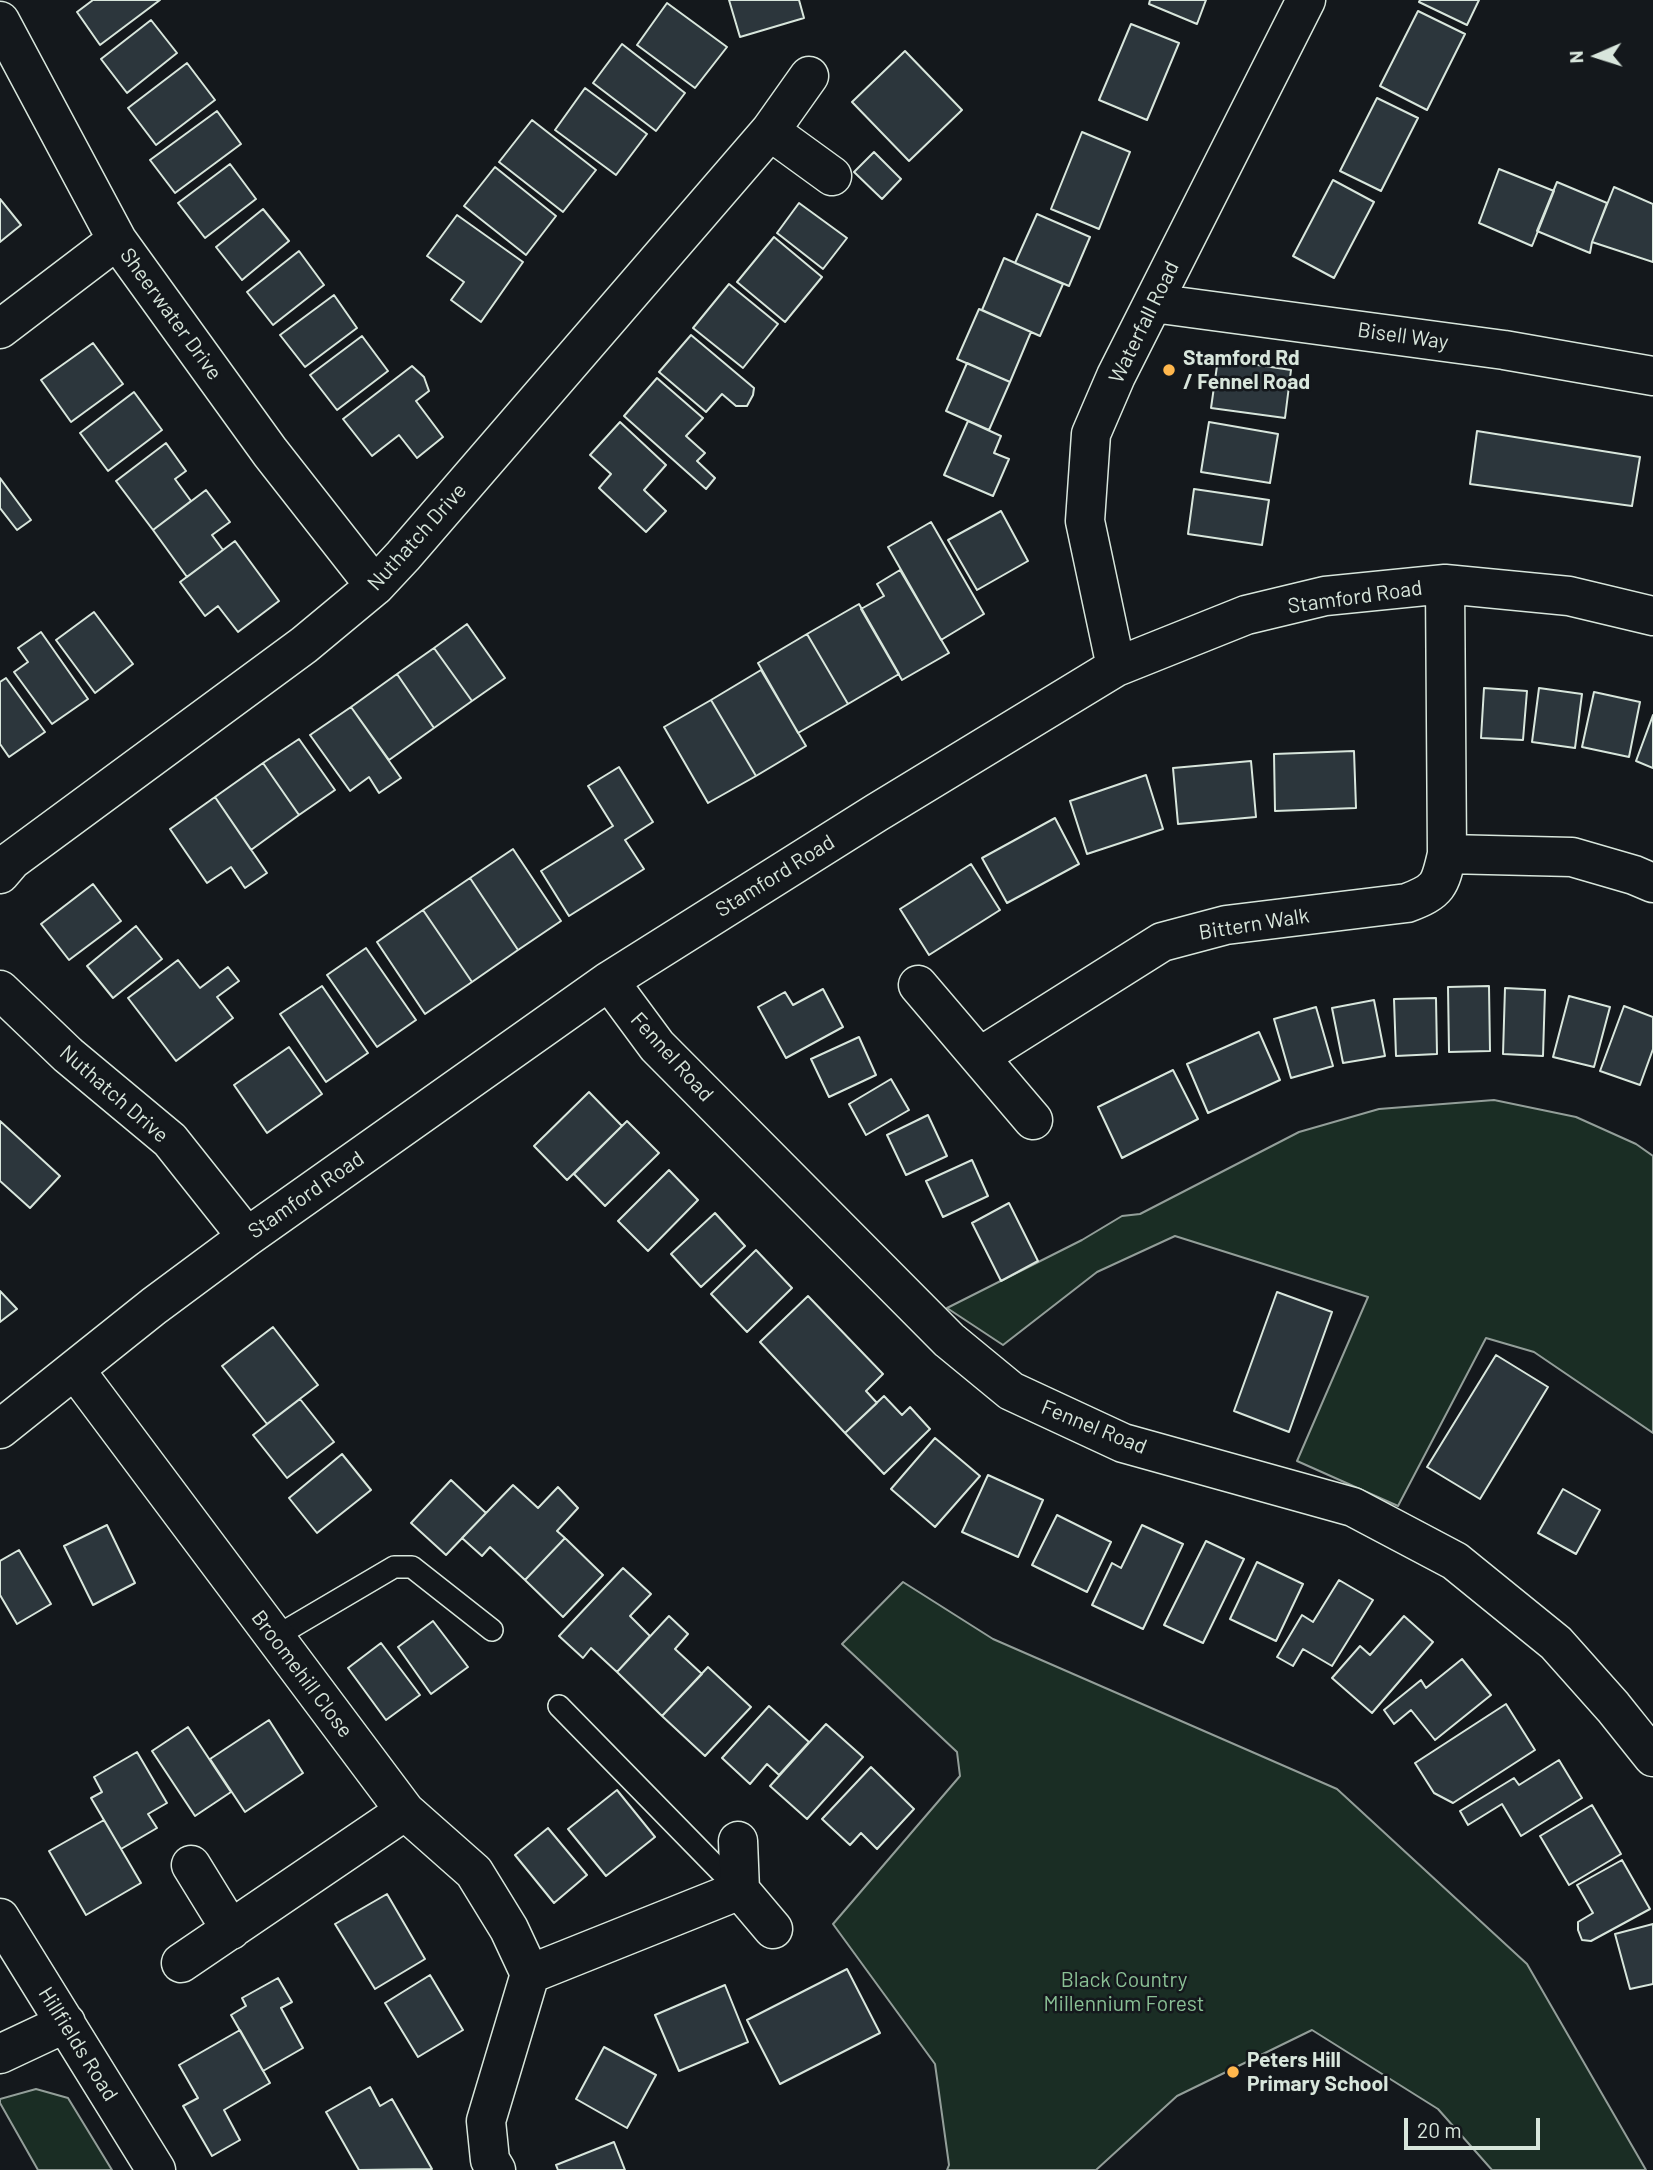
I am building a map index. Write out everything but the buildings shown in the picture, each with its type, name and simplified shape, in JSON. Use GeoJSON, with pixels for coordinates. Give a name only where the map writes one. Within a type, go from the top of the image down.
{"type":"FeatureCollection","features":[{"type":"Feature","properties":{"kind":"street","name":"Waterfall Road"},"geometry":{"type":"LineString","coordinates":[[1116,667],[1084,521],[1091,434],[1116,376],[1306,0]]}},
{"type":"Feature","properties":{"kind":"street","name":"Sheerwater Drive"},"geometry":{"type":"LineString","coordinates":[[0,21],[117,240],[270,452],[374,586]]}},
{"type":"Feature","properties":{"kind":"street","name":"Nuthatch Drive"},"geometry":{"type":"LineString","coordinates":[[0,874],[12,860],[304,645],[374,586],[403,556],[770,131],[809,76]]}},
{"type":"Feature","properties":{"kind":"street"},"geometry":{"type":"LineString","coordinates":[[770,131],[832,176]]}},
{"type":"Feature","properties":{"kind":"street"},"geometry":{"type":"LineString","coordinates":[[0,329],[117,240]]}},
{"type":"Feature","properties":{"kind":"street","name":"Bisell Way"},"geometry":{"type":"LineString","coordinates":[[1153,303],[1504,350],[1653,376]]}},
{"type":"Feature","properties":{"kind":"street","name":"Stamford Road"},"geometry":{"type":"LineString","coordinates":[[0,1429],[154,1306],[247,1237],[608,981],[1116,667],[1246,615],[1325,596],[1445,584],[1569,596],[1653,616]]}},
{"type":"Feature","properties":{"kind":"street","name":"Bittern Walk"},"geometry":{"type":"LineString","coordinates":[[981,1056],[1162,942],[1226,925],[1407,903],[1426,896],[1441,881],[1447,854],[1445,584]]}},
{"type":"Feature","properties":{"kind":"street"},"geometry":{"type":"LineString","coordinates":[[1447,854],[1572,857],[1653,883]]}},
{"type":"Feature","properties":{"kind":"street","name":"Fennel Road"},"geometry":{"type":"LineString","coordinates":[[608,981],[657,1046],[949,1340],[1011,1391],[1123,1443],[1353,1507],[1455,1561],[1556,1643],[1653,1757]]}},
{"type":"Feature","properties":{"kind":"street"},"geometry":{"type":"LineString","coordinates":[[918,985],[1033,1119]]}},
{"type":"Feature","properties":{"kind":"street","name":"Nuthatch Drive"},"geometry":{"type":"LineString","coordinates":[[0,990],[68,1055],[170,1140],[247,1237]]}},
{"type":"Feature","properties":{"kind":"street","name":"Broomehill Close"},"geometry":{"type":"LineString","coordinates":[[75,1370],[405,1811],[474,1872],[509,1928],[530,1974]]}},
{"type":"Feature","properties":{"kind":"street"},"geometry":{"type":"LineString","coordinates":[[181,1963],[405,1811]]}},
{"type":"Feature","properties":{"kind":"street"},"geometry":{"type":"LineString","coordinates":[[738,1841],[740,1891],[773,1929]]}},
{"type":"Feature","properties":{"kind":"street"},"geometry":{"type":"LineString","coordinates":[[191,1866],[231,1930]]}},
{"type":"Feature","properties":{"kind":"street"},"geometry":{"type":"LineString","coordinates":[[496,2170],[491,2160],[486,2121],[530,1974],[740,1891]]}},
{"type":"Feature","properties":{"kind":"street","name":"Hillfields Road"},"geometry":{"type":"LineString","coordinates":[[0,1918],[156,2170]]}},
{"type":"Feature","properties":{"kind":"street"},"geometry":{"type":"LineString","coordinates":[[0,2054],[66,2023]]}},
{"type":"Feature","properties":{"kind":"lane"},"geometry":{"type":"LineString","coordinates":[[275,1637],[394,1567],[412,1567],[492,1630]]}},
{"type":"Feature","properties":{"kind":"lane"},"geometry":{"type":"LineString","coordinates":[[559,1706],[740,1891]]}},
{"type":"Feature","properties":{"kind":"green space"},"geometry":{"type":"Polygon","coordinates":[[[1494,1100],[1576,1117],[1636,1144],[1653,1156],[1653,1433],[1534,1352],[1486,1338],[1398,1506],[1297,1461],[1368,1297],[1175,1236],[1097,1272],[1003,1345],[947,1308],[1082,1240],[1122,1216],[1140,1214],[1299,1132],[1379,1109],[1494,1100]]]}},
{"type":"Feature","properties":{"kind":"green space","name":"Black Country Millennium Forest"},"geometry":{"type":"Polygon","coordinates":[[[903,1582],[993,1639],[1337,1789],[1527,1964],[1646,2170],[1492,2170],[1438,2109],[1312,2030],[1177,2096],[1096,2170],[947,2170],[949,2165],[935,2064],[833,1924],[960,1776],[957,1752],[842,1644],[903,1582]]]}},
{"type":"Feature","properties":{"kind":"green space"},"geometry":{"type":"Polygon","coordinates":[[[36,2089],[68,2098],[112,2170],[38,2170],[0,2103],[0,2099],[36,2089]]]}},
{"type":"Feature","properties":{"kind":"place","name":"Stamford Rd / Fennel Road"},"geometry":{"type":"Point","coordinates":[1169,370]}},
{"type":"Feature","properties":{"kind":"place","name":"Peters Hill Primary School"},"geometry":{"type":"Point","coordinates":[1233,2072]}}]}
